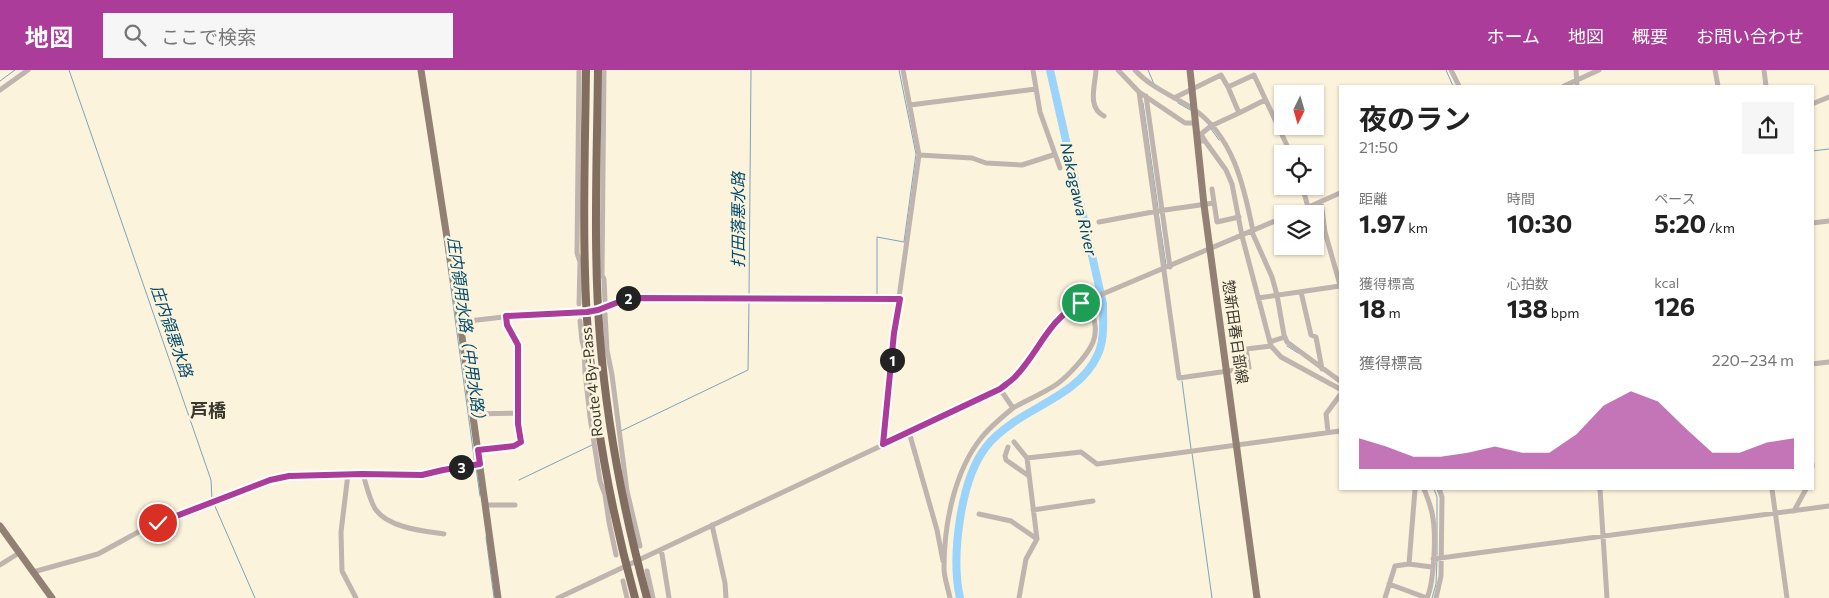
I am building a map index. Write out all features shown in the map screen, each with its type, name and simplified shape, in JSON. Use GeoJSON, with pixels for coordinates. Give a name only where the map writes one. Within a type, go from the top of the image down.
{"type":"FeatureCollection","features":[{"type":"Feature","properties":{"kind":"highway","name":"Route 4 By-Pass"},"geometry":{"type":"LineString","coordinates":[[586,70],[582,270],[587,312],[587,355],[609,503],[635,598]]}},
{"type":"Feature","properties":{"kind":"highway","name":"Route 4 By-Pass"},"geometry":{"type":"LineString","coordinates":[[598,70],[600,269],[608,415],[637,561],[649,595]]}},
{"type":"Feature","properties":{"kind":"main road"},"geometry":{"type":"LineString","coordinates":[[421,70],[460,322],[498,598]]}},
{"type":"Feature","properties":{"kind":"main road","name":"惣新田春日部線"},"geometry":{"type":"LineString","coordinates":[[1190,70],[1193,114],[1204,205],[1257,598]]}},
{"type":"Feature","properties":{"kind":"main road"},"geometry":{"type":"LineString","coordinates":[[0,526],[52,598]]}},
{"type":"Feature","properties":{"kind":"street"},"geometry":{"type":"LineString","coordinates":[[0,90],[28,70]]}},
{"type":"Feature","properties":{"kind":"street"},"geometry":{"type":"LineString","coordinates":[[579,70],[578,253],[582,270],[579,304]]}},
{"type":"Feature","properties":{"kind":"street"},"geometry":{"type":"LineString","coordinates":[[604,70],[600,269],[605,301]]}},
{"type":"Feature","properties":{"kind":"street"},"geometry":{"type":"LineString","coordinates":[[883,444],[894,333],[919,155],[903,70]]}},
{"type":"Feature","properties":{"kind":"street"},"geometry":{"type":"LineString","coordinates":[[1033,70],[1040,112],[1060,168]]}},
{"type":"Feature","properties":{"kind":"street"},"geometry":{"type":"LineString","coordinates":[[1096,70],[1093,102],[1097,112],[1104,116]]}},
{"type":"Feature","properties":{"kind":"street"},"geometry":{"type":"LineString","coordinates":[[1118,70],[1140,92],[1185,123],[1193,114]]}},
{"type":"Feature","properties":{"kind":"street"},"geometry":{"type":"LineString","coordinates":[[1134,70],[1193,114],[1203,117],[1225,143],[1233,158],[1249,207],[1251,232],[1272,277],[1285,337],[1290,346],[1339,380]]}},
{"type":"Feature","properties":{"kind":"street"},"geometry":{"type":"LineString","coordinates":[[1451,70],[1458,85]]}},
{"type":"Feature","properties":{"kind":"street"},"geometry":{"type":"LineString","coordinates":[[1576,70],[1577,83],[1599,70]]}},
{"type":"Feature","properties":{"kind":"street"},"geometry":{"type":"LineString","coordinates":[[1715,70],[1718,85]]}},
{"type":"Feature","properties":{"kind":"street"},"geometry":{"type":"LineString","coordinates":[[1764,70],[1766,85]]}},
{"type":"Feature","properties":{"kind":"street"},"geometry":{"type":"LineString","coordinates":[[1174,98],[1221,76],[1239,113]]}},
{"type":"Feature","properties":{"kind":"street"},"geometry":{"type":"LineString","coordinates":[[1228,87],[1254,76],[1287,145]]}},
{"type":"Feature","properties":{"kind":"street"},"geometry":{"type":"LineString","coordinates":[[910,105],[1036,89]]}},
{"type":"Feature","properties":{"kind":"street"},"geometry":{"type":"LineString","coordinates":[[1140,92],[1167,268],[1179,378],[1249,368],[1246,349],[1270,344],[1285,337]]}},
{"type":"Feature","properties":{"kind":"street"},"geometry":{"type":"LineString","coordinates":[[1146,96],[1158,211]]}},
{"type":"Feature","properties":{"kind":"street"},"geometry":{"type":"LineString","coordinates":[[1814,103],[1829,97]]}},
{"type":"Feature","properties":{"kind":"street"},"geometry":{"type":"LineString","coordinates":[[1265,100],[1210,127],[1201,134],[1226,170],[1236,196],[1242,236],[1270,344],[1281,357],[1339,387]]}},
{"type":"Feature","properties":{"kind":"street"},"geometry":{"type":"LineString","coordinates":[[1197,141],[1205,141]]}},
{"type":"Feature","properties":{"kind":"street"},"geometry":{"type":"LineString","coordinates":[[919,155],[972,158],[986,163],[1022,165],[1053,155]]}},
{"type":"Feature","properties":{"kind":"street"},"geometry":{"type":"LineString","coordinates":[[1212,188],[1217,222],[1239,217]]}},
{"type":"Feature","properties":{"kind":"street"},"geometry":{"type":"LineString","coordinates":[[1313,205],[1339,193]]}},
{"type":"Feature","properties":{"kind":"street"},"geometry":{"type":"LineString","coordinates":[[1321,202],[1325,232],[1339,281]]}},
{"type":"Feature","properties":{"kind":"street"},"geometry":{"type":"LineString","coordinates":[[1099,222],[1158,211],[1214,204]]}},
{"type":"Feature","properties":{"kind":"street"},"geometry":{"type":"LineString","coordinates":[[1814,223],[1829,221]]}},
{"type":"Feature","properties":{"kind":"street"},"geometry":{"type":"LineString","coordinates":[[558,598],[1000,389],[1015,377],[1052,326],[1064,313],[1080,303],[1274,222]]}},
{"type":"Feature","properties":{"kind":"street"},"geometry":{"type":"LineString","coordinates":[[1258,298],[1339,285]]}},
{"type":"Feature","properties":{"kind":"street"},"geometry":{"type":"LineString","coordinates":[[1300,292],[1311,335],[1316,337],[1323,369]]}},
{"type":"Feature","properties":{"kind":"street"},"geometry":{"type":"LineString","coordinates":[[460,322],[506,316],[602,312],[629,298],[900,299]]}},
{"type":"Feature","properties":{"kind":"street"},"geometry":{"type":"LineString","coordinates":[[944,569],[946,539],[951,510],[962,468],[981,437],[1012,408],[1058,384],[1091,346],[1094,334],[1092,312],[1082,311],[1080,303]]}},
{"type":"Feature","properties":{"kind":"street"},"geometry":{"type":"LineString","coordinates":[[478,450],[514,446],[521,442],[518,424],[520,413],[517,371],[518,345],[507,325],[506,316]]}},
{"type":"Feature","properties":{"kind":"street"},"geometry":{"type":"LineString","coordinates":[[580,321],[582,341],[587,355]]}},
{"type":"Feature","properties":{"kind":"street"},"geometry":{"type":"LineString","coordinates":[[1814,364],[1829,362]]}},
{"type":"Feature","properties":{"kind":"street"},"geometry":{"type":"LineString","coordinates":[[1317,376],[1323,369]]}},
{"type":"Feature","properties":{"kind":"street"},"geometry":{"type":"LineString","coordinates":[[1000,389],[1012,408]]}},
{"type":"Feature","properties":{"kind":"street"},"geometry":{"type":"LineString","coordinates":[[1328,432],[1326,414],[1339,396]]}},
{"type":"Feature","properties":{"kind":"street"},"geometry":{"type":"LineString","coordinates":[[472,414],[520,413]]}},
{"type":"Feature","properties":{"kind":"street"},"geometry":{"type":"LineString","coordinates":[[1026,458],[1080,452],[1097,464],[1339,431]]}},
{"type":"Feature","properties":{"kind":"street"},"geometry":{"type":"LineString","coordinates":[[909,432],[937,530],[950,598]]}},
{"type":"Feature","properties":{"kind":"street"},"geometry":{"type":"LineString","coordinates":[[1014,442],[1026,458],[1037,539],[1026,559],[1019,598]]}},
{"type":"Feature","properties":{"kind":"street"},"geometry":{"type":"LineString","coordinates":[[1008,447],[1005,456],[1006,460],[1029,476]]}},
{"type":"Feature","properties":{"kind":"street"},"geometry":{"type":"LineString","coordinates":[[33,572],[98,554],[142,530],[270,480],[289,476],[348,474],[422,475],[480,464]]}},
{"type":"Feature","properties":{"kind":"street"},"geometry":{"type":"LineString","coordinates":[[348,474],[341,532],[342,571],[356,598]]}},
{"type":"Feature","properties":{"kind":"street"},"geometry":{"type":"LineString","coordinates":[[362,474],[376,510],[392,522],[399,526],[444,534]]}},
{"type":"Feature","properties":{"kind":"street"},"geometry":{"type":"LineString","coordinates":[[1409,564],[1415,490]]}},
{"type":"Feature","properties":{"kind":"street"},"geometry":{"type":"LineString","coordinates":[[1389,584],[1427,598],[1430,592],[1433,559],[1433,519],[1424,490]]}},
{"type":"Feature","properties":{"kind":"street"},"geometry":{"type":"LineString","coordinates":[[1430,592],[1437,596],[1441,576],[1442,497],[1438,490]]}},
{"type":"Feature","properties":{"kind":"street"},"geometry":{"type":"LineString","coordinates":[[1600,490],[1607,598]]}},
{"type":"Feature","properties":{"kind":"street"},"geometry":{"type":"LineString","coordinates":[[1772,490],[1787,598]]}},
{"type":"Feature","properties":{"kind":"street"},"geometry":{"type":"LineString","coordinates":[[1794,511],[1805,490]]}},
{"type":"Feature","properties":{"kind":"street"},"geometry":{"type":"LineString","coordinates":[[625,498],[640,546]]}},
{"type":"Feature","properties":{"kind":"street"},"geometry":{"type":"LineString","coordinates":[[1033,510],[1093,501]]}},
{"type":"Feature","properties":{"kind":"street"},"geometry":{"type":"LineString","coordinates":[[609,503],[608,522],[616,555]]}},
{"type":"Feature","properties":{"kind":"street"},"geometry":{"type":"LineString","coordinates":[[485,505],[515,505]]}},
{"type":"Feature","properties":{"kind":"street"},"geometry":{"type":"LineString","coordinates":[[1433,559],[1829,506]]}},
{"type":"Feature","properties":{"kind":"street"},"geometry":{"type":"LineString","coordinates":[[979,514],[1011,521],[1037,539]]}},
{"type":"Feature","properties":{"kind":"street"},"geometry":{"type":"LineString","coordinates":[[712,525],[725,583],[726,598]]}},
{"type":"Feature","properties":{"kind":"street"},"geometry":{"type":"LineString","coordinates":[[660,550],[669,598]]}},
{"type":"Feature","properties":{"kind":"street"},"geometry":{"type":"LineString","coordinates":[[0,565],[19,553]]}},
{"type":"Feature","properties":{"kind":"street"},"geometry":{"type":"LineString","coordinates":[[1384,598],[1395,566],[1409,564],[1432,567]]}},
{"type":"Feature","properties":{"kind":"street"},"geometry":{"type":"LineString","coordinates":[[647,571],[649,595]]}},
{"type":"Feature","properties":{"kind":"street"},"geometry":{"type":"LineString","coordinates":[[623,581],[627,598]]}},
{"type":"Feature","properties":{"kind":"waterway"},"geometry":{"type":"LineString","coordinates":[[0,81],[15,70]]}},
{"type":"Feature","properties":{"kind":"waterway","name":"庄内領悪水路"},"geometry":{"type":"LineString","coordinates":[[69,70],[211,480],[212,500]]}},
{"type":"Feature","properties":{"kind":"waterway","name":"打田落悪水路"},"geometry":{"type":"LineString","coordinates":[[749,297],[751,70]]}},
{"type":"Feature","properties":{"kind":"waterway"},"geometry":{"type":"LineString","coordinates":[[877,297],[877,237],[904,242],[916,154],[899,70]]}},
{"type":"Feature","properties":{"kind":"waterway","name":"Nakagawa River"},"geometry":{"type":"LineString","coordinates":[[960,598],[957,581],[957,541],[964,499],[977,461],[989,443],[1003,430],[1082,378],[1100,350],[1103,331],[1103,304],[1050,70]]}},
{"type":"Feature","properties":{"kind":"waterway"},"geometry":{"type":"LineString","coordinates":[[1148,70],[1154,84]]}},
{"type":"Feature","properties":{"kind":"waterway"},"geometry":{"type":"LineString","coordinates":[[1446,70],[1453,85]]}},
{"type":"Feature","properties":{"kind":"waterway"},"geometry":{"type":"LineString","coordinates":[[1143,103],[1158,208]]}},
{"type":"Feature","properties":{"kind":"waterway"},"geometry":{"type":"LineString","coordinates":[[1178,103],[1192,111]]}},
{"type":"Feature","properties":{"kind":"waterway"},"geometry":{"type":"LineString","coordinates":[[1211,129],[1219,140]]}},
{"type":"Feature","properties":{"kind":"waterway"},"geometry":{"type":"LineString","coordinates":[[1814,151],[1829,149]]}},
{"type":"Feature","properties":{"kind":"waterway"},"geometry":{"type":"LineString","coordinates":[[1158,212],[1166,265]]}},
{"type":"Feature","properties":{"kind":"waterway","name":"庄内領用水路（中用水路）"},"geometry":{"type":"LineString","coordinates":[[445,245],[475,464]]}},
{"type":"Feature","properties":{"kind":"waterway"},"geometry":{"type":"LineString","coordinates":[[621,431],[748,370],[749,301]]}},
{"type":"Feature","properties":{"kind":"waterway"},"geometry":{"type":"LineString","coordinates":[[824,303],[877,303],[877,301]]}},
{"type":"Feature","properties":{"kind":"waterway"},"geometry":{"type":"LineString","coordinates":[[1287,346],[1298,353]]}},
{"type":"Feature","properties":{"kind":"waterway"},"geometry":{"type":"LineString","coordinates":[[1182,381],[1191,449]]}},
{"type":"Feature","properties":{"kind":"waterway"},"geometry":{"type":"LineString","coordinates":[[519,480],[592,445]]}},
{"type":"Feature","properties":{"kind":"waterway"},"geometry":{"type":"LineString","coordinates":[[1192,453],[1212,598]]}},
{"type":"Feature","properties":{"kind":"waterway","name":"庄内領用水路（中用水路）"},"geometry":{"type":"LineString","coordinates":[[476,468],[480,496]]}},
{"type":"Feature","properties":{"kind":"waterway"},"geometry":{"type":"LineString","coordinates":[[1434,490],[1437,497],[1437,555]]}},
{"type":"Feature","properties":{"kind":"waterway","name":"庄内領悪水路"},"geometry":{"type":"LineString","coordinates":[[214,504],[255,598]]}},
{"type":"Feature","properties":{"kind":"waterway","name":"庄内領用水路（中用水路）"},"geometry":{"type":"LineString","coordinates":[[486,537],[494,598]]}},
{"type":"Feature","properties":{"kind":"waterway"},"geometry":{"type":"LineString","coordinates":[[1432,598],[1436,584],[1437,559]]}},
{"type":"Feature","properties":{"kind":"district","name":"芦橋"},"geometry":{"type":"Point","coordinates":[208,411]}},
{"type":"Feature","properties":{"kind":"route"},"geometry":{"type":"LineString","coordinates":[[158,523],[270,480],[289,476],[422,475],[480,464],[478,450],[514,446],[521,442],[518,424],[520,413],[517,371],[518,345],[507,325],[506,316],[587,312],[598,310],[629,298],[900,299],[894,333],[883,444],[1000,389],[1015,377],[1052,326],[1064,313],[1081,303]]}}]}
